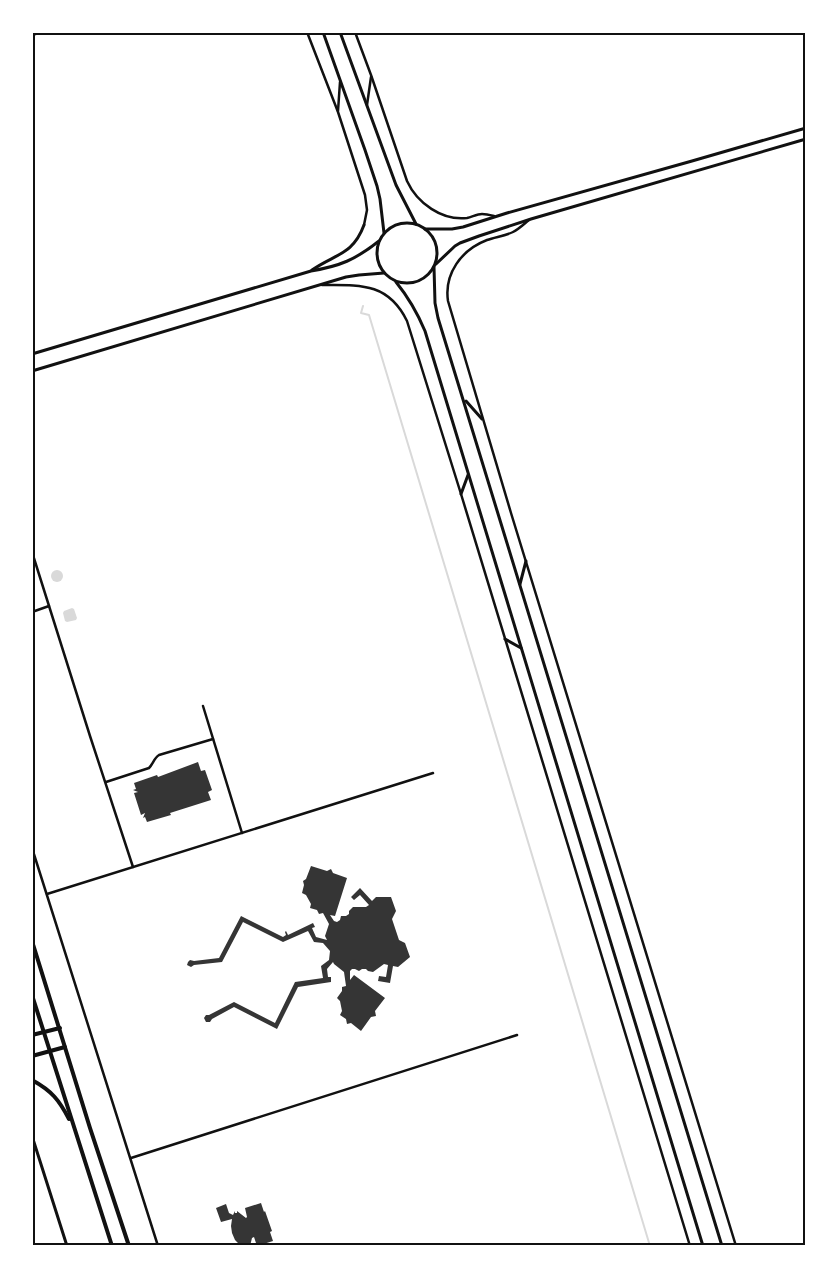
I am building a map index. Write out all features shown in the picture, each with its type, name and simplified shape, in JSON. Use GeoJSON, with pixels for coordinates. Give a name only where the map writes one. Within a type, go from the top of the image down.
{"type":"FeatureCollection","features":[{"type":"Feature","properties":{"kind":"main road"},"geometry":{"type":"LineString","coordinates":[[323,32],[377,186],[384,234]]}},
{"type":"Feature","properties":{"kind":"main road"},"geometry":{"type":"LineString","coordinates":[[340,32],[396,185],[416,224]]}},
{"type":"Feature","properties":{"kind":"main road"},"geometry":{"type":"LineString","coordinates":[[425,229],[457,228],[806,128]]}},
{"type":"Feature","properties":{"kind":"main road"},"geometry":{"type":"LineString","coordinates":[[396,282],[405,284],[422,280],[449,250],[460,243],[531,219],[806,139]]}},
{"type":"Feature","properties":{"kind":"main road"},"geometry":{"type":"LineString","coordinates":[[32,354],[311,271],[344,263],[360,255],[379,241],[390,228],[398,224],[416,224],[431,234],[437,248],[435,303],[438,318],[722,1246]]}},
{"type":"Feature","properties":{"kind":"main road"},"geometry":{"type":"LineString","coordinates":[[311,271],[348,249],[357,240],[364,225]]}},
{"type":"Feature","properties":{"kind":"main road"},"geometry":{"type":"LineString","coordinates":[[379,241],[377,249],[379,266],[409,298],[424,331],[703,1246]]}},
{"type":"Feature","properties":{"kind":"main road"},"geometry":{"type":"LineString","coordinates":[[32,371],[318,285],[352,276],[384,273]]}},
{"type":"Feature","properties":{"kind":"main road"},"geometry":{"type":"LineString","coordinates":[[464,399],[482,419]]}},
{"type":"Feature","properties":{"kind":"main road"},"geometry":{"type":"LineString","coordinates":[[461,494],[468,474]]}},
{"type":"Feature","properties":{"kind":"main road"},"geometry":{"type":"LineString","coordinates":[[520,585],[526,561]]}},
{"type":"Feature","properties":{"kind":"main road"},"geometry":{"type":"LineString","coordinates":[[504,639],[521,648]]}},
{"type":"Feature","properties":{"kind":"main road"},"geometry":{"type":"LineString","coordinates":[[32,941],[129,1246]]}},
{"type":"Feature","properties":{"kind":"main road"},"geometry":{"type":"LineString","coordinates":[[32,995],[112,1246]]}},
{"type":"Feature","properties":{"kind":"main road"},"geometry":{"type":"LineString","coordinates":[[32,1035],[60,1028]]}},
{"type":"Feature","properties":{"kind":"main road"},"geometry":{"type":"LineString","coordinates":[[32,1056],[65,1047]]}},
{"type":"Feature","properties":{"kind":"main road"},"geometry":{"type":"LineString","coordinates":[[32,1080],[46,1088],[57,1098],[75,1130]]}},
{"type":"Feature","properties":{"kind":"main road"},"geometry":{"type":"LineString","coordinates":[[32,1136],[67,1246]]}},
{"type":"Feature","properties":{"kind":"street"},"geometry":{"type":"LineString","coordinates":[[32,35],[42,32]]}},
{"type":"Feature","properties":{"kind":"street"},"geometry":{"type":"LineString","coordinates":[[308,32],[338,112],[367,199],[364,225]]}},
{"type":"Feature","properties":{"kind":"street"},"geometry":{"type":"LineString","coordinates":[[355,32],[408,181],[416,196],[430,209],[443,214],[463,218],[482,214],[495,217]]}},
{"type":"Feature","properties":{"kind":"street"},"geometry":{"type":"LineString","coordinates":[[367,106],[371,75]]}},
{"type":"Feature","properties":{"kind":"street"},"geometry":{"type":"LineString","coordinates":[[338,112],[340,80]]}},
{"type":"Feature","properties":{"kind":"street"},"geometry":{"type":"LineString","coordinates":[[531,219],[513,232],[485,241],[466,252],[454,267],[447,286],[447,296],[482,419],[736,1246]]}},
{"type":"Feature","properties":{"kind":"street"},"geometry":{"type":"LineString","coordinates":[[318,285],[354,284],[382,292],[400,308],[409,327],[690,1246]]}},
{"type":"Feature","properties":{"kind":"street"},"geometry":{"type":"LineString","coordinates":[[32,552],[134,867]]}},
{"type":"Feature","properties":{"kind":"street"},"geometry":{"type":"LineString","coordinates":[[32,612],[49,606]]}},
{"type":"Feature","properties":{"kind":"street"},"geometry":{"type":"LineString","coordinates":[[202,706],[242,833]]}},
{"type":"Feature","properties":{"kind":"street"},"geometry":{"type":"LineString","coordinates":[[106,782],[149,768],[156,757],[213,739]]}},
{"type":"Feature","properties":{"kind":"street"},"geometry":{"type":"LineString","coordinates":[[47,894],[433,773]]}},
{"type":"Feature","properties":{"kind":"street"},"geometry":{"type":"LineString","coordinates":[[32,848],[158,1246]]}},
{"type":"Feature","properties":{"kind":"street"},"geometry":{"type":"LineString","coordinates":[[131,1158],[517,1035]]}},
{"type":"Feature","properties":{"kind":"shaded area"},"geometry":{"type":"Polygon","coordinates":[[[59,570],[62,571],[62,581],[55,582],[52,581],[51,574],[52,571],[59,570]]]}},
{"type":"Feature","properties":{"kind":"shaded area"},"geometry":{"type":"Polygon","coordinates":[[[72,608],[77,618],[67,622],[63,613],[72,608]]]}},
{"type":"Feature","properties":{"kind":"building"},"geometry":{"type":"Polygon","coordinates":[[[198,762],[201,771],[205,770],[212,790],[208,792],[211,800],[147,822],[145,817],[143,818],[145,813],[141,815],[134,793],[138,792],[133,790],[136,789],[134,783],[157,775],[158,777],[198,762]]]}},
{"type":"Feature","properties":{"kind":"building"},"geometry":{"type":"Polygon","coordinates":[[[311,866],[327,871],[331,869],[333,873],[347,878],[335,916],[330,915],[334,921],[337,922],[341,916],[349,914],[353,907],[366,907],[369,905],[360,895],[354,900],[351,897],[360,888],[372,901],[376,897],[391,897],[396,911],[392,919],[399,940],[405,943],[410,957],[398,967],[393,966],[390,983],[378,981],[379,976],[386,977],[388,965],[384,964],[373,972],[366,969],[359,971],[352,969],[350,971],[350,980],[354,975],[385,998],[375,1011],[376,1016],[371,1017],[361,1031],[351,1023],[347,1024],[346,1019],[340,1015],[342,1011],[340,1001],[337,998],[342,991],[342,987],[346,986],[344,972],[333,962],[327,969],[331,982],[298,987],[277,1029],[234,1007],[210,1022],[206,1022],[204,1018],[206,1015],[234,1002],[275,1023],[295,982],[323,978],[321,966],[329,960],[330,951],[323,943],[314,942],[308,931],[283,942],[243,922],[222,962],[191,967],[187,965],[190,960],[219,958],[241,916],[283,937],[286,935],[286,931],[288,935],[313,923],[315,927],[312,928],[316,937],[327,940],[325,936],[329,924],[323,913],[319,914],[317,910],[310,908],[311,904],[306,895],[302,893],[303,881],[306,879],[311,866]]]}},
{"type":"Feature","properties":{"kind":"building"},"geometry":{"type":"Polygon","coordinates":[[[261,1203],[272,1231],[270,1232],[273,1241],[257,1246],[254,1237],[250,1246],[241,1246],[235,1240],[232,1233],[232,1219],[221,1222],[216,1208],[226,1204],[229,1213],[233,1215],[237,1211],[246,1218],[245,1208],[261,1203]]]}},
{"type":"Feature","properties":{"kind":"waterway"},"geometry":{"type":"LineString","coordinates":[[363,306],[361,313],[369,315],[650,1246]]}}]}
